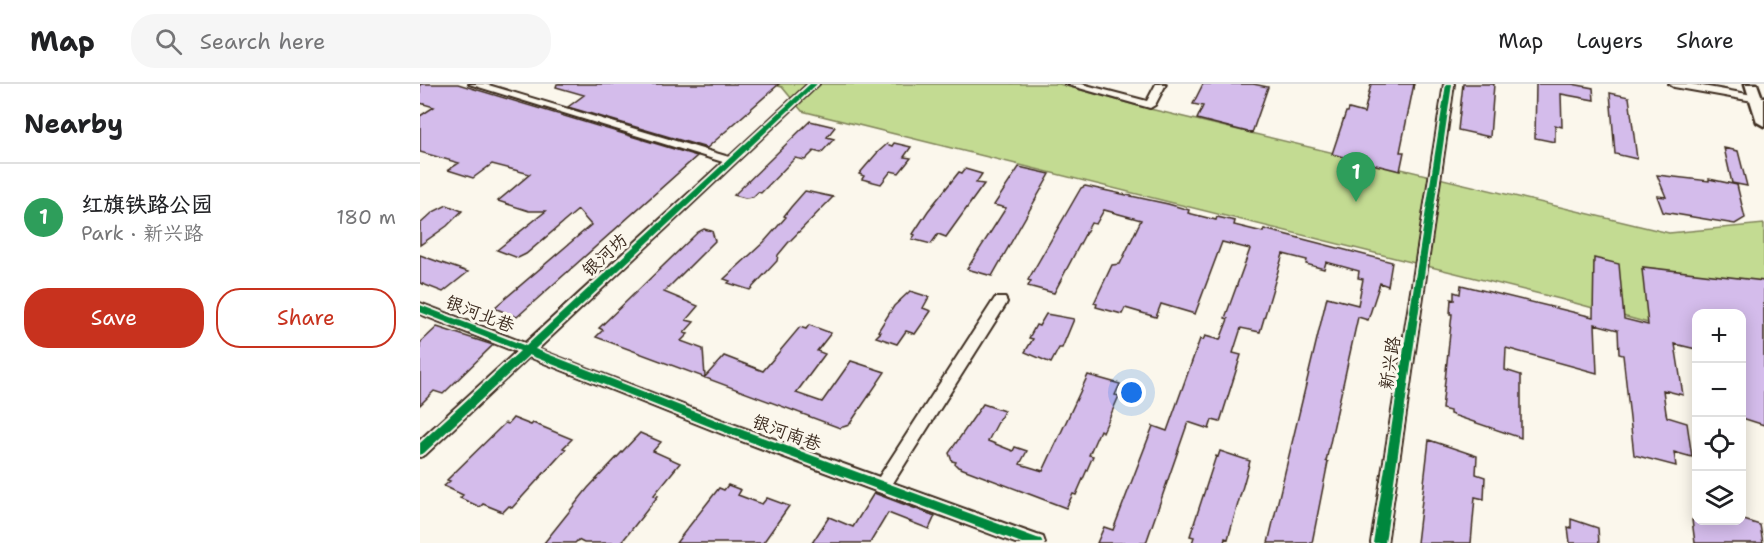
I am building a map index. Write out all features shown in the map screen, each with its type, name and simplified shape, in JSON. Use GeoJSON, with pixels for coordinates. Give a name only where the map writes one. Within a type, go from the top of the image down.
{"type":"FeatureCollection","features":[{"type":"Feature","properties":{"kind":"main road"},"geometry":{"type":"LineString","coordinates":[[1751,84],[1760,100],[1764,122]]}},
{"type":"Feature","properties":{"kind":"street"},"geometry":{"type":"LineString","coordinates":[[474,84],[731,161]]}},
{"type":"Feature","properties":{"kind":"street","name":"银河坊"},"geometry":{"type":"LineString","coordinates":[[420,450],[814,84]]}},
{"type":"Feature","properties":{"kind":"street"},"geometry":{"type":"LineString","coordinates":[[1070,84],[1150,105],[1161,84]]}},
{"type":"Feature","properties":{"kind":"street","name":"新兴路"},"geometry":{"type":"LineString","coordinates":[[1379,543],[1449,84]]}},
{"type":"Feature","properties":{"kind":"street"},"geometry":{"type":"LineString","coordinates":[[1674,84],[1760,100]]}},
{"type":"Feature","properties":{"kind":"street"},"geometry":{"type":"LineString","coordinates":[[882,486],[1000,302]]}},
{"type":"Feature","properties":{"kind":"street","name":"银河北巷"},"geometry":{"type":"LineString","coordinates":[[420,308],[527,350]]}},
{"type":"Feature","properties":{"kind":"street","name":"银河南巷"},"geometry":{"type":"LineString","coordinates":[[527,350],[725,428],[1037,543]]}},
{"type":"Feature","properties":{"kind":"green space"},"geometry":{"type":"Polygon","coordinates":[[[770,84],[1059,84],[1146,108],[1669,233],[1764,224],[1764,355],[1746,350],[1746,309],[1692,309],[1692,335],[1560,299],[802,111],[782,87],[770,84]]]}},
{"type":"Feature","properties":{"kind":"building"},"geometry":{"type":"Polygon","coordinates":[[[420,84],[458,84],[697,156],[517,317],[494,308],[591,225],[578,210],[526,254],[518,258],[497,250],[546,211],[529,211],[498,201],[530,174],[492,164],[473,178],[448,170],[459,163],[420,152],[420,116],[434,107],[420,103],[420,84]]]}},
{"type":"Feature","properties":{"kind":"building"},"geometry":{"type":"Polygon","coordinates":[[[557,84],[779,84],[707,148],[568,107],[584,95],[556,87],[557,84]]]}},
{"type":"Feature","properties":{"kind":"building"},"geometry":{"type":"Polygon","coordinates":[[[1203,84],[1253,84],[1268,87],[1252,133],[1197,119],[1203,106],[1193,104],[1203,84]]]}},
{"type":"Feature","properties":{"kind":"building"},"geometry":{"type":"Polygon","coordinates":[[[1371,84],[1414,84],[1400,152],[1404,152],[1400,171],[1332,154],[1346,112],[1349,109],[1364,113],[1371,84]]]}},
{"type":"Feature","properties":{"kind":"building"},"geometry":{"type":"Polygon","coordinates":[[[1463,84],[1494,84],[1490,137],[1458,130],[1463,84]]]}},
{"type":"Feature","properties":{"kind":"building"},"geometry":{"type":"Polygon","coordinates":[[[1536,84],[1572,84],[1593,88],[1594,100],[1561,94],[1562,127],[1555,125],[1555,142],[1535,138],[1536,84]]]}},
{"type":"Feature","properties":{"kind":"building"},"geometry":{"type":"Polygon","coordinates":[[[1610,93],[1629,97],[1637,159],[1615,154],[1610,93]]]}},
{"type":"Feature","properties":{"kind":"building"},"geometry":{"type":"Polygon","coordinates":[[[810,121],[835,127],[827,137],[834,139],[821,153],[814,151],[805,160],[795,158],[761,193],[758,192],[753,197],[745,198],[734,195],[810,121]]]}},
{"type":"Feature","properties":{"kind":"building"},"geometry":{"type":"Polygon","coordinates":[[[894,143],[911,147],[904,157],[911,158],[899,173],[891,171],[881,184],[862,179],[864,176],[859,174],[877,153],[887,144],[892,146],[894,143]]]}},
{"type":"Feature","properties":{"kind":"building"},"geometry":{"type":"Polygon","coordinates":[[[1724,148],[1738,151],[1747,186],[1732,183],[1724,148]]]}},
{"type":"Feature","properties":{"kind":"building"},"geometry":{"type":"Polygon","coordinates":[[[1019,167],[1050,174],[992,276],[967,269],[1006,208],[994,205],[1019,167]]]}},
{"type":"Feature","properties":{"kind":"building"},"geometry":{"type":"Polygon","coordinates":[[[965,169],[982,174],[976,183],[984,184],[946,237],[938,234],[931,244],[912,239],[928,211],[959,172],[962,173],[965,169]]]}},
{"type":"Feature","properties":{"kind":"building"},"geometry":{"type":"Polygon","coordinates":[[[1657,175],[1709,181],[1709,179],[1737,185],[1745,218],[1735,224],[1663,212],[1657,196],[1666,197],[1657,175]]]}},
{"type":"Feature","properties":{"kind":"building"},"geometry":{"type":"Polygon","coordinates":[[[1085,186],[1168,204],[1189,210],[1188,213],[1216,220],[1217,217],[1235,221],[1234,225],[1263,232],[1264,229],[1392,262],[1388,286],[1380,283],[1368,320],[1358,317],[1326,461],[1328,462],[1312,543],[1268,543],[1327,297],[1358,305],[1363,279],[1358,278],[1359,271],[1326,262],[1324,269],[1306,264],[1307,260],[1283,254],[1260,332],[1241,328],[1233,353],[1241,355],[1220,422],[1212,420],[1209,429],[1188,422],[1146,543],[1097,543],[1104,527],[1113,530],[1153,426],[1167,431],[1200,339],[1203,340],[1205,336],[1220,340],[1228,319],[1225,318],[1250,249],[1222,242],[1195,314],[1161,304],[1156,317],[1125,308],[1122,314],[1096,307],[1097,304],[1094,303],[1112,265],[1120,264],[1141,220],[1104,210],[1096,224],[1091,223],[1054,293],[1028,286],[1031,281],[1028,280],[1081,188],[1085,186]]]}},
{"type":"Feature","properties":{"kind":"building"},"geometry":{"type":"Polygon","coordinates":[[[805,191],[833,197],[788,243],[778,255],[777,261],[750,290],[728,283],[730,281],[724,279],[764,242],[805,191]]]}},
{"type":"Feature","properties":{"kind":"building"},"geometry":{"type":"Polygon","coordinates":[[[447,205],[462,211],[447,226],[420,245],[420,224],[433,212],[447,205]]]}},
{"type":"Feature","properties":{"kind":"building"},"geometry":{"type":"Polygon","coordinates":[[[704,229],[712,231],[715,241],[664,292],[698,306],[686,320],[694,322],[684,333],[688,334],[681,341],[703,349],[705,377],[724,356],[763,371],[800,327],[806,329],[809,325],[831,333],[817,351],[825,354],[796,393],[822,402],[851,361],[885,372],[849,425],[840,428],[596,337],[603,330],[599,328],[698,232],[704,229]]]}},
{"type":"Feature","properties":{"kind":"building"},"geometry":{"type":"Polygon","coordinates":[[[420,255],[468,272],[443,292],[420,283],[420,255]]]}},
{"type":"Feature","properties":{"kind":"building"},"geometry":{"type":"Polygon","coordinates":[[[1594,258],[1619,264],[1624,319],[1648,325],[1643,267],[1764,281],[1764,425],[1746,419],[1746,309],[1692,309],[1692,348],[1675,344],[1683,395],[1663,390],[1666,413],[1667,417],[1687,423],[1692,457],[1674,452],[1676,466],[1634,455],[1623,355],[1619,354],[1618,330],[1595,324],[1597,373],[1506,348],[1505,370],[1521,375],[1521,438],[1450,414],[1450,411],[1442,409],[1452,314],[1450,314],[1451,299],[1454,300],[1454,292],[1460,294],[1461,285],[1593,317],[1594,258]]]}},
{"type":"Feature","properties":{"kind":"building"},"geometry":{"type":"Polygon","coordinates":[[[910,291],[929,297],[923,308],[931,311],[915,334],[906,331],[897,344],[876,337],[881,332],[878,331],[894,306],[910,291]]]}},
{"type":"Feature","properties":{"kind":"building"},"geometry":{"type":"Polygon","coordinates":[[[1046,314],[1074,319],[1062,348],[1059,348],[1051,363],[1025,352],[1033,339],[1029,338],[1036,325],[1039,326],[1046,314]]]}},
{"type":"Feature","properties":{"kind":"building"},"geometry":{"type":"Polygon","coordinates":[[[437,327],[493,345],[443,394],[434,391],[420,405],[420,343],[437,327]]]}},
{"type":"Feature","properties":{"kind":"building"},"geometry":{"type":"Polygon","coordinates":[[[1088,375],[1120,384],[1115,395],[1119,396],[1103,432],[1100,430],[1089,455],[1093,456],[1076,495],[1073,494],[1066,508],[958,467],[956,462],[952,461],[949,453],[983,404],[1004,411],[988,441],[1013,451],[1015,447],[1027,451],[1020,464],[1043,471],[1088,375]]]}},
{"type":"Feature","properties":{"kind":"building"},"geometry":{"type":"Polygon","coordinates":[[[513,418],[531,425],[533,423],[572,439],[563,448],[566,449],[512,508],[509,506],[503,512],[483,504],[480,507],[460,498],[463,495],[444,486],[450,481],[447,480],[505,423],[508,424],[513,418]]]}},
{"type":"Feature","properties":{"kind":"building"},"geometry":{"type":"Polygon","coordinates":[[[640,433],[661,442],[653,451],[680,463],[654,495],[658,496],[621,543],[584,543],[578,540],[575,543],[544,543],[588,488],[640,433]]]}},
{"type":"Feature","properties":{"kind":"building"},"geometry":{"type":"Polygon","coordinates":[[[1429,440],[1477,456],[1476,474],[1485,477],[1484,499],[1475,497],[1471,543],[1417,543],[1429,440]]]}},
{"type":"Feature","properties":{"kind":"building"},"geometry":{"type":"Polygon","coordinates":[[[1220,451],[1250,461],[1228,539],[1225,538],[1224,543],[1192,543],[1194,537],[1190,536],[1216,456],[1218,457],[1220,451]]]}},
{"type":"Feature","properties":{"kind":"building"},"geometry":{"type":"Polygon","coordinates":[[[728,485],[741,490],[738,495],[762,504],[767,498],[789,506],[763,543],[676,543],[719,488],[724,490],[728,485]]]}},
{"type":"Feature","properties":{"kind":"building"},"geometry":{"type":"Polygon","coordinates":[[[874,493],[935,516],[929,529],[888,513],[870,543],[812,543],[829,517],[853,527],[874,493]]]}},
{"type":"Feature","properties":{"kind":"building"},"geometry":{"type":"Polygon","coordinates":[[[1571,519],[1598,528],[1599,543],[1570,543],[1568,527],[1571,528],[1571,519]]]}},
{"type":"Feature","properties":{"kind":"building"},"geometry":{"type":"Polygon","coordinates":[[[1746,521],[1760,525],[1763,543],[1695,543],[1693,525],[1746,525],[1746,521]]]}},
{"type":"Feature","properties":{"kind":"cycle path"},"geometry":{"type":"LineString","coordinates":[[420,450],[814,84]]}},
{"type":"Feature","properties":{"kind":"cycle path"},"geometry":{"type":"LineString","coordinates":[[1379,543],[1449,84]]}},
{"type":"Feature","properties":{"kind":"cycle path"},"geometry":{"type":"LineString","coordinates":[[420,308],[725,428],[1037,543]]}},
{"type":"Feature","properties":{"kind":"place","name":"红旗铁路公园"},"geometry":{"type":"Point","coordinates":[1356,202]}}]}
